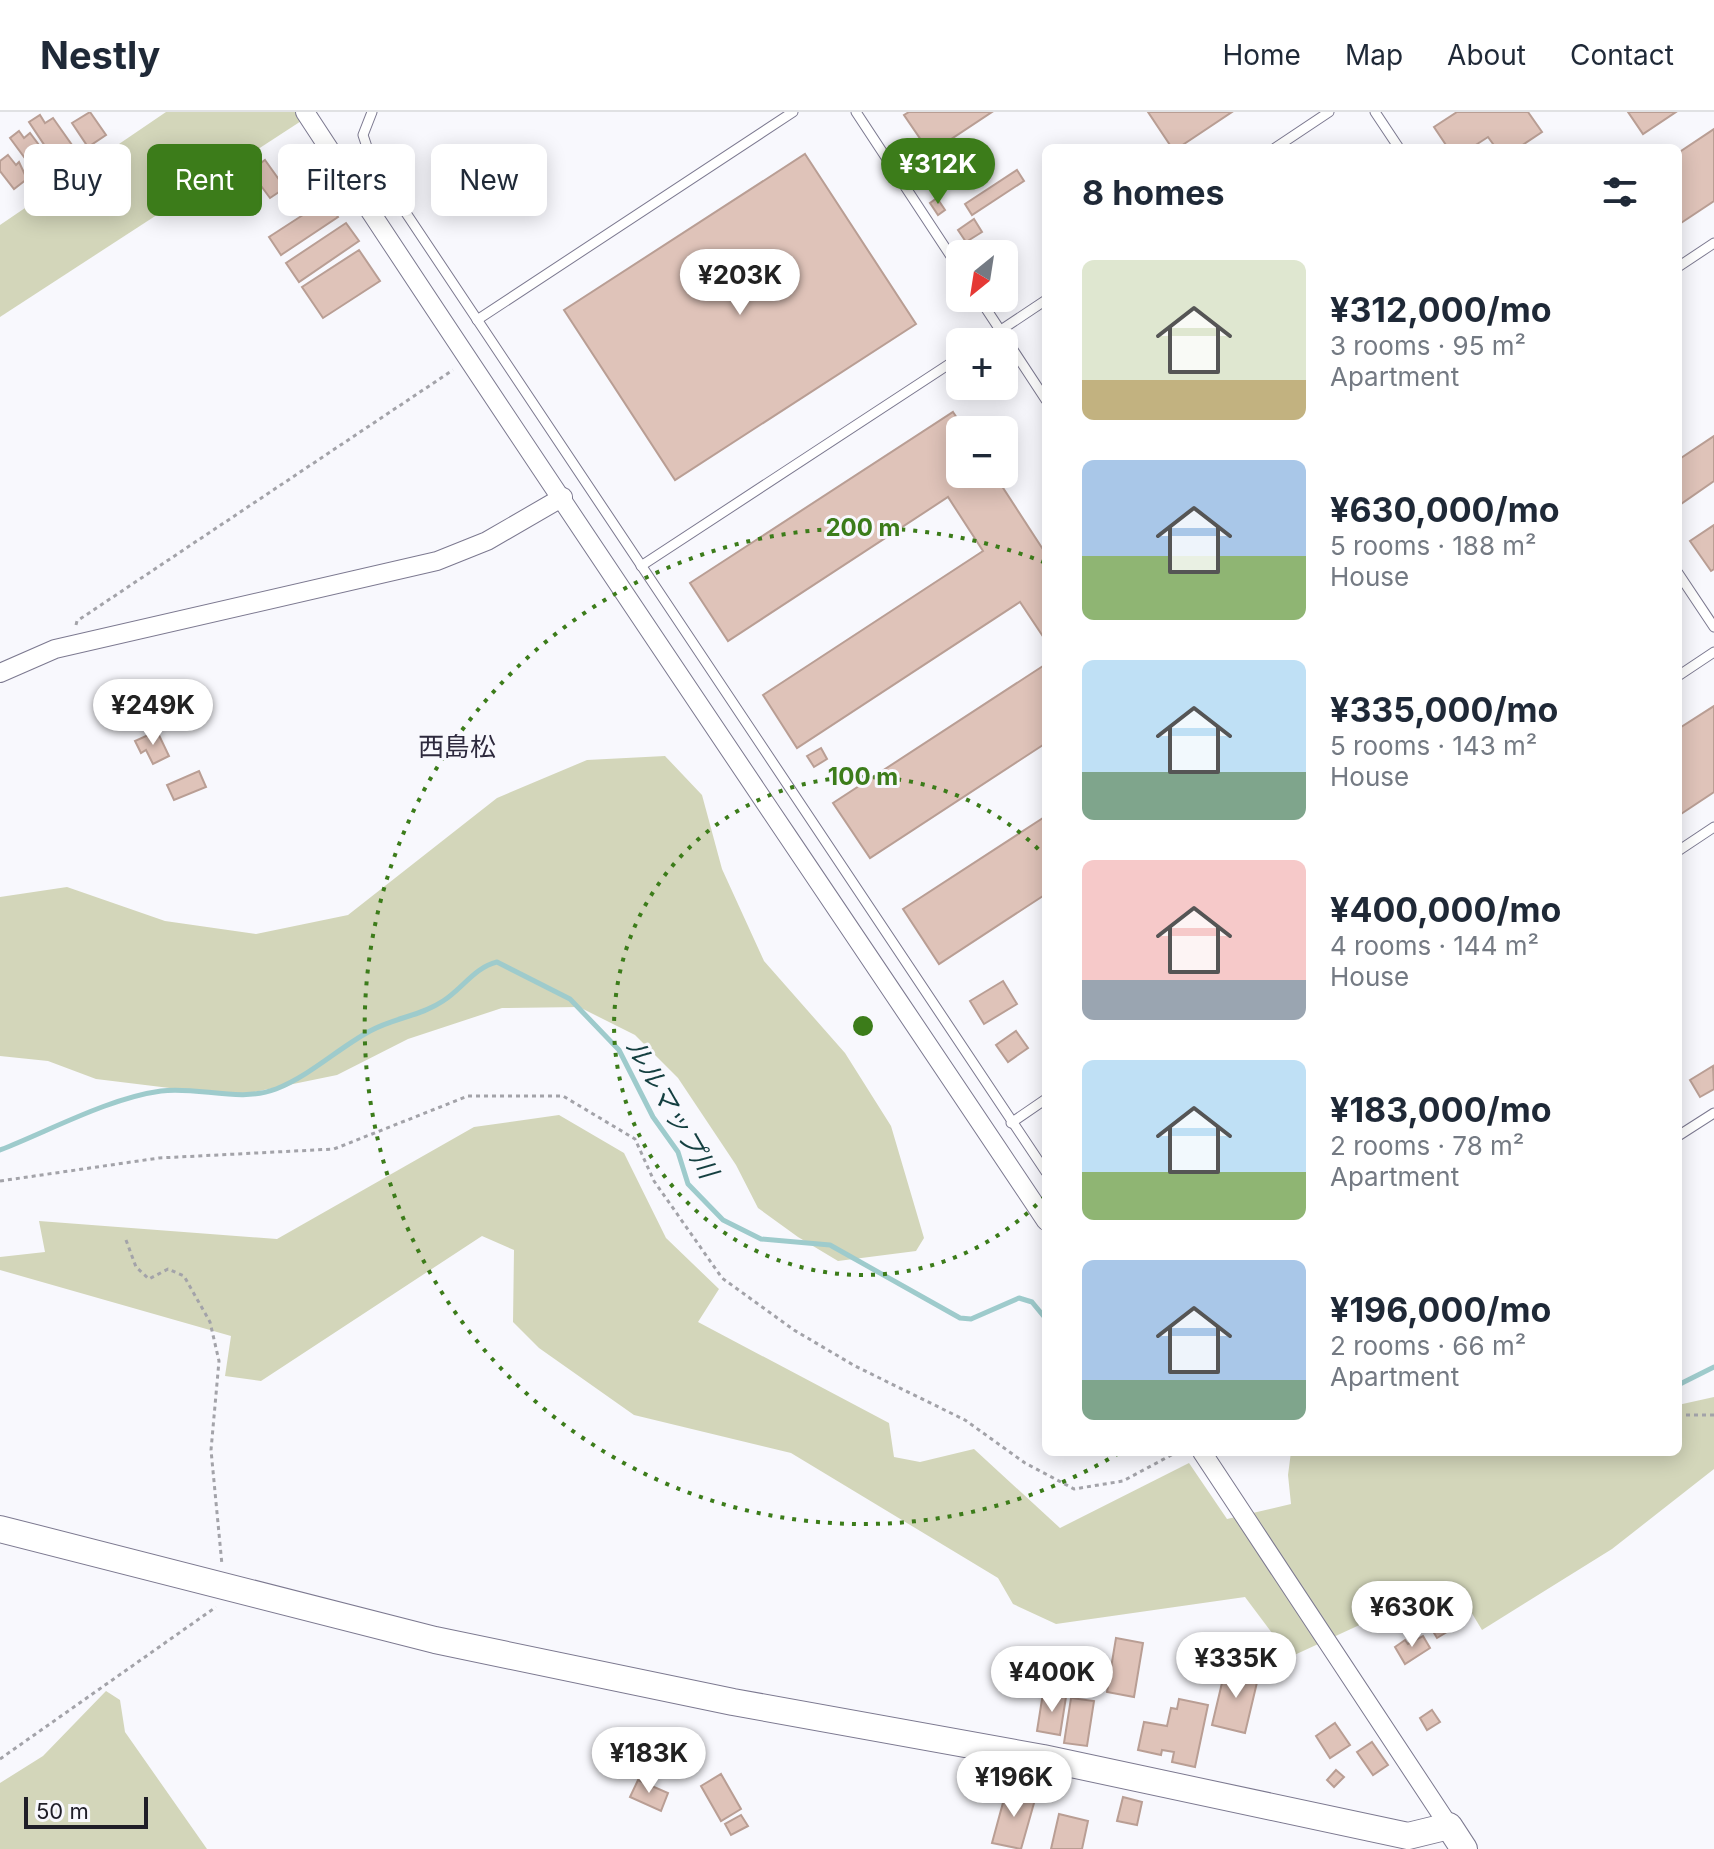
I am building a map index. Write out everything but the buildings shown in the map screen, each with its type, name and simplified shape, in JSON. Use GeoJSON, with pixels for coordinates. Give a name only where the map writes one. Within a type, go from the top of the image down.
{"type":"FeatureCollection","features":[{"type":"Feature","properties":{"kind":"street"},"geometry":{"type":"LineString","coordinates":[[305,112],[467,361],[563,497],[1042,1215]]}},
{"type":"Feature","properties":{"kind":"street"},"geometry":{"type":"LineString","coordinates":[[0,673],[55,649],[437,561],[487,541],[563,497]]}},
{"type":"Feature","properties":{"kind":"street"},"geometry":{"type":"LineString","coordinates":[[1204,1456],[1464,1849]]}},
{"type":"Feature","properties":{"kind":"street"},"geometry":{"type":"LineString","coordinates":[[0,1529],[450,1643],[733,1702],[1043,1758],[1408,1836],[1449,1826]]}},
{"type":"Feature","properties":{"kind":"lane"},"geometry":{"type":"LineString","coordinates":[[372,112],[363,135],[372,162],[1042,1166]]}},
{"type":"Feature","properties":{"kind":"lane"},"geometry":{"type":"LineString","coordinates":[[477,320],[793,112]]}},
{"type":"Feature","properties":{"kind":"lane"},"geometry":{"type":"LineString","coordinates":[[856,112],[946,249]]}},
{"type":"Feature","properties":{"kind":"lane"},"geometry":{"type":"LineString","coordinates":[[1281,144],[1329,112]]}},
{"type":"Feature","properties":{"kind":"lane"},"geometry":{"type":"LineString","coordinates":[[1375,112],[1396,144]]}},
{"type":"Feature","properties":{"kind":"lane"},"geometry":{"type":"LineString","coordinates":[[1682,264],[1714,243]]}},
{"type":"Feature","properties":{"kind":"lane"},"geometry":{"type":"LineString","coordinates":[[1004,328],[1042,303]]}},
{"type":"Feature","properties":{"kind":"lane"},"geometry":{"type":"LineString","coordinates":[[1018,358],[1042,394]]}},
{"type":"Feature","properties":{"kind":"lane"},"geometry":{"type":"LineString","coordinates":[[641,566],[946,366]]}},
{"type":"Feature","properties":{"kind":"lane"},"geometry":{"type":"LineString","coordinates":[[1682,579],[1714,627]]}},
{"type":"Feature","properties":{"kind":"lane"},"geometry":{"type":"LineString","coordinates":[[1682,673],[1714,652]]}},
{"type":"Feature","properties":{"kind":"lane"},"geometry":{"type":"LineString","coordinates":[[1682,848],[1714,827]]}},
{"type":"Feature","properties":{"kind":"lane"},"geometry":{"type":"LineString","coordinates":[[1011,1123],[1042,1102]]}},
{"type":"Feature","properties":{"kind":"lane"},"geometry":{"type":"LineString","coordinates":[[1682,1133],[1714,1113]]}},
{"type":"Feature","properties":{"kind":"path"},"geometry":{"type":"LineString","coordinates":[[74,645],[77,621],[467,361]]}},
{"type":"Feature","properties":{"kind":"path"},"geometry":{"type":"LineString","coordinates":[[0,1181],[159,1158],[334,1149],[468,1096],[563,1096],[635,1139],[654,1181],[722,1278],[794,1330],[866,1372],[965,1420],[1025,1463],[1074,1489],[1123,1481],[1170,1456]]}},
{"type":"Feature","properties":{"kind":"path"},"geometry":{"type":"LineString","coordinates":[[0,1759],[232,1587],[211,1450],[219,1361],[210,1322],[184,1276],[168,1269],[149,1279],[136,1267],[126,1240]]}},
{"type":"Feature","properties":{"kind":"path"},"geometry":{"type":"LineString","coordinates":[[1682,1415],[1714,1415]]}},
{"type":"Feature","properties":{"kind":"green space"},"geometry":{"type":"Polygon","coordinates":[[[166,112],[315,112],[262,146],[262,144],[147,144],[147,216],[155,216],[0,317],[0,225],[24,209],[24,216],[131,216],[131,144],[119,144],[166,112]]]}},
{"type":"Feature","properties":{"kind":"green space"},"geometry":{"type":"Polygon","coordinates":[[[665,756],[702,795],[722,869],[764,961],[845,1053],[891,1126],[924,1238],[916,1251],[838,1261],[798,1237],[758,1208],[736,1165],[678,1078],[635,1035],[579,1007],[502,1008],[408,1039],[337,1075],[235,1096],[96,1079],[48,1061],[0,1056],[0,897],[67,887],[165,921],[256,934],[348,915],[497,798],[587,760],[665,756]]]}},
{"type":"Feature","properties":{"kind":"green space"},"geometry":{"type":"Polygon","coordinates":[[[559,1115],[624,1153],[666,1238],[719,1289],[698,1322],[889,1423],[894,1457],[920,1462],[974,1449],[1060,1528],[1189,1463],[1227,1519],[1291,1504],[1288,1475],[1290,1456],[1682,1456],[1682,1404],[1714,1397],[1714,1469],[1612,1549],[1482,1630],[1453,1582],[1290,1657],[1245,1597],[1056,1624],[1013,1604],[998,1578],[791,1453],[634,1415],[539,1348],[513,1322],[514,1250],[482,1236],[261,1381],[225,1376],[231,1336],[0,1270],[0,1257],[45,1252],[39,1221],[277,1239],[474,1127],[559,1115]]]}},
{"type":"Feature","properties":{"kind":"green space"},"geometry":{"type":"Polygon","coordinates":[[[106,1691],[120,1700],[125,1732],[207,1849],[0,1849],[0,1783],[43,1756],[106,1691]]]}},
{"type":"Feature","properties":{"kind":"waterway","name":"ルルマップ川"},"geometry":{"type":"LineString","coordinates":[[0,1150],[100,1108],[141,1095],[175,1090],[248,1095],[276,1089],[301,1077],[370,1031],[434,1006],[475,973],[497,962],[570,999],[619,1050],[653,1117],[678,1152],[688,1184],[723,1220],[761,1239],[830,1245],[960,1318],[971,1319],[1019,1298],[1032,1302],[1042,1314]]}},
{"type":"Feature","properties":{"kind":"waterway","name":"ルルマップ川"},"geometry":{"type":"LineString","coordinates":[[1682,1383],[1714,1367]]}},
{"type":"Feature","properties":{"kind":"district","name":"西島松"},"geometry":{"type":"Point","coordinates":[457,746]}}]}
